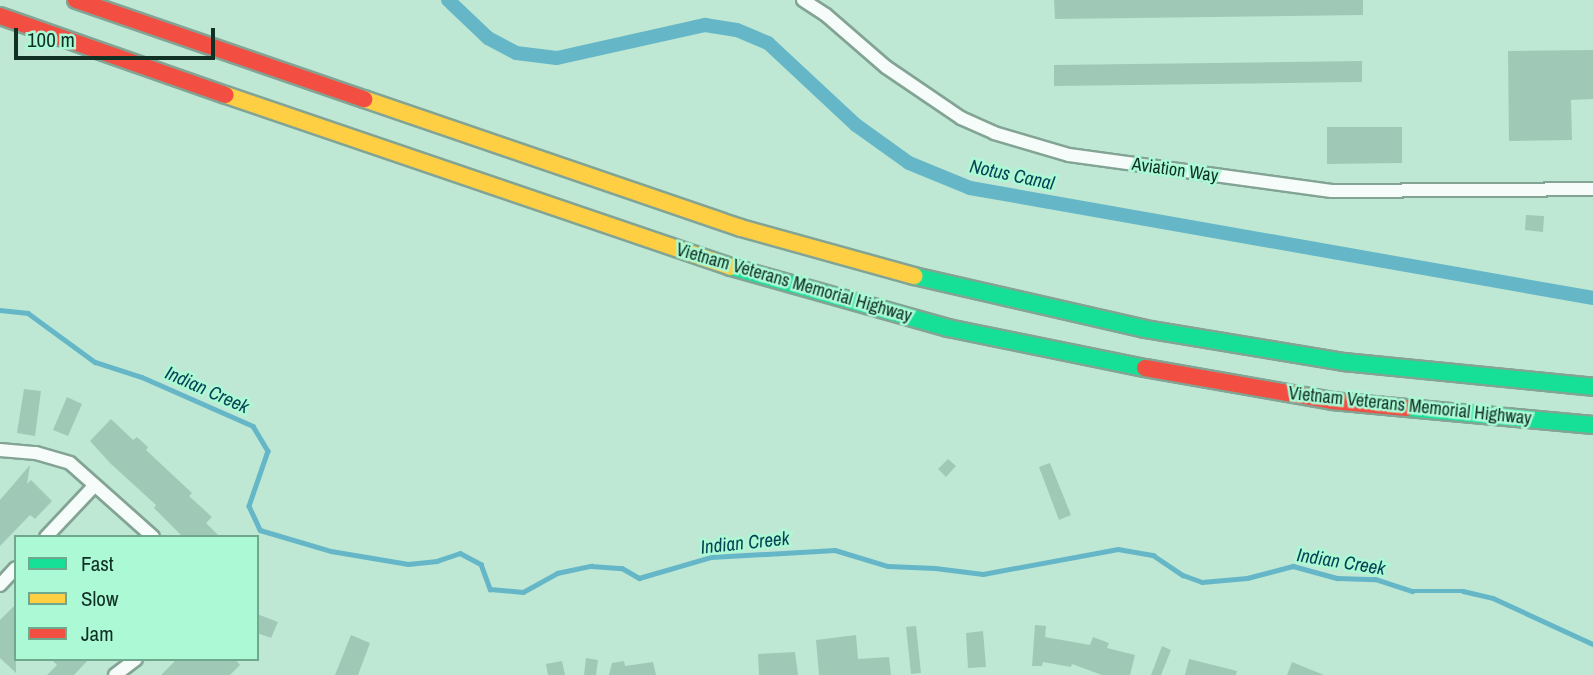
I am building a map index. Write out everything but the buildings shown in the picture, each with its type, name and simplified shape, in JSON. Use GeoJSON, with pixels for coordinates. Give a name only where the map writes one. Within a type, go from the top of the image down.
{"type":"FeatureCollection","features":[{"type":"Feature","properties":{"kind":"highway"},"geometry":{"type":"LineString","coordinates":[[76,0],[741,228],[956,288],[1145,329],[1344,362],[1593,387]]}},
{"type":"Feature","properties":{"kind":"highway","name":"Vietnam Veterans Memorial Highway"},"geometry":{"type":"LineString","coordinates":[[0,16],[676,249],[768,279],[948,328],[1076,356],[1332,401],[1593,425]]}},
{"type":"Feature","properties":{"kind":"street","name":"Aviation Way"},"geometry":{"type":"LineString","coordinates":[[803,0],[826,15],[887,67],[961,118],[994,133],[1069,155],[1332,191],[1593,189]]}},
{"type":"Feature","properties":{"kind":"street"},"geometry":{"type":"LineString","coordinates":[[0,450],[36,453],[70,463],[151,535]]}},
{"type":"Feature","properties":{"kind":"street"},"geometry":{"type":"LineString","coordinates":[[48,535],[95,485]]}},
{"type":"Feature","properties":{"kind":"street"},"geometry":{"type":"LineString","coordinates":[[0,584],[14,570]]}},
{"type":"Feature","properties":{"kind":"street"},"geometry":{"type":"LineString","coordinates":[[115,675],[133,661]]}},
{"type":"Feature","properties":{"kind":"waterway","name":"Notus Canal"},"geometry":{"type":"LineString","coordinates":[[448,0],[488,38],[516,53],[557,58],[705,25],[737,30],[768,43],[856,125],[909,163],[970,188],[1593,298]]}},
{"type":"Feature","properties":{"kind":"waterway","name":"Indian Creek"},"geometry":{"type":"LineString","coordinates":[[0,310],[28,313],[95,362],[142,377],[253,426],[268,451],[249,506],[260,530],[331,551],[408,564],[437,561],[460,553],[481,564],[490,589],[523,592],[557,573],[591,566],[622,568],[639,578],[711,557],[835,550],[888,566],[983,574],[1118,549],[1153,555],[1183,575],[1202,582],[1247,578],[1293,566],[1337,578],[1375,579],[1412,591],[1463,591],[1493,598],[1593,644]]}},
{"type":"Feature","properties":{"kind":"traffic: fast"},"geometry":{"type":"LineString","coordinates":[[731,267],[948,328],[1145,368]]}},
{"type":"Feature","properties":{"kind":"traffic: fast"},"geometry":{"type":"LineString","coordinates":[[914,276],[1145,329],[1344,362],[1593,387]]}},
{"type":"Feature","properties":{"kind":"traffic: fast"},"geometry":{"type":"LineString","coordinates":[[1407,408],[1593,425]]}},
{"type":"Feature","properties":{"kind":"traffic: slow"},"geometry":{"type":"LineString","coordinates":[[226,95],[731,267]]}},
{"type":"Feature","properties":{"kind":"traffic: slow"},"geometry":{"type":"LineString","coordinates":[[364,99],[741,228],[914,276]]}},
{"type":"Feature","properties":{"kind":"traffic: jam"},"geometry":{"type":"LineString","coordinates":[[76,0],[364,99]]}},
{"type":"Feature","properties":{"kind":"traffic: jam"},"geometry":{"type":"LineString","coordinates":[[0,16],[226,95]]}},
{"type":"Feature","properties":{"kind":"traffic: jam"},"geometry":{"type":"LineString","coordinates":[[1145,368],[1332,401],[1407,408]]}}]}
